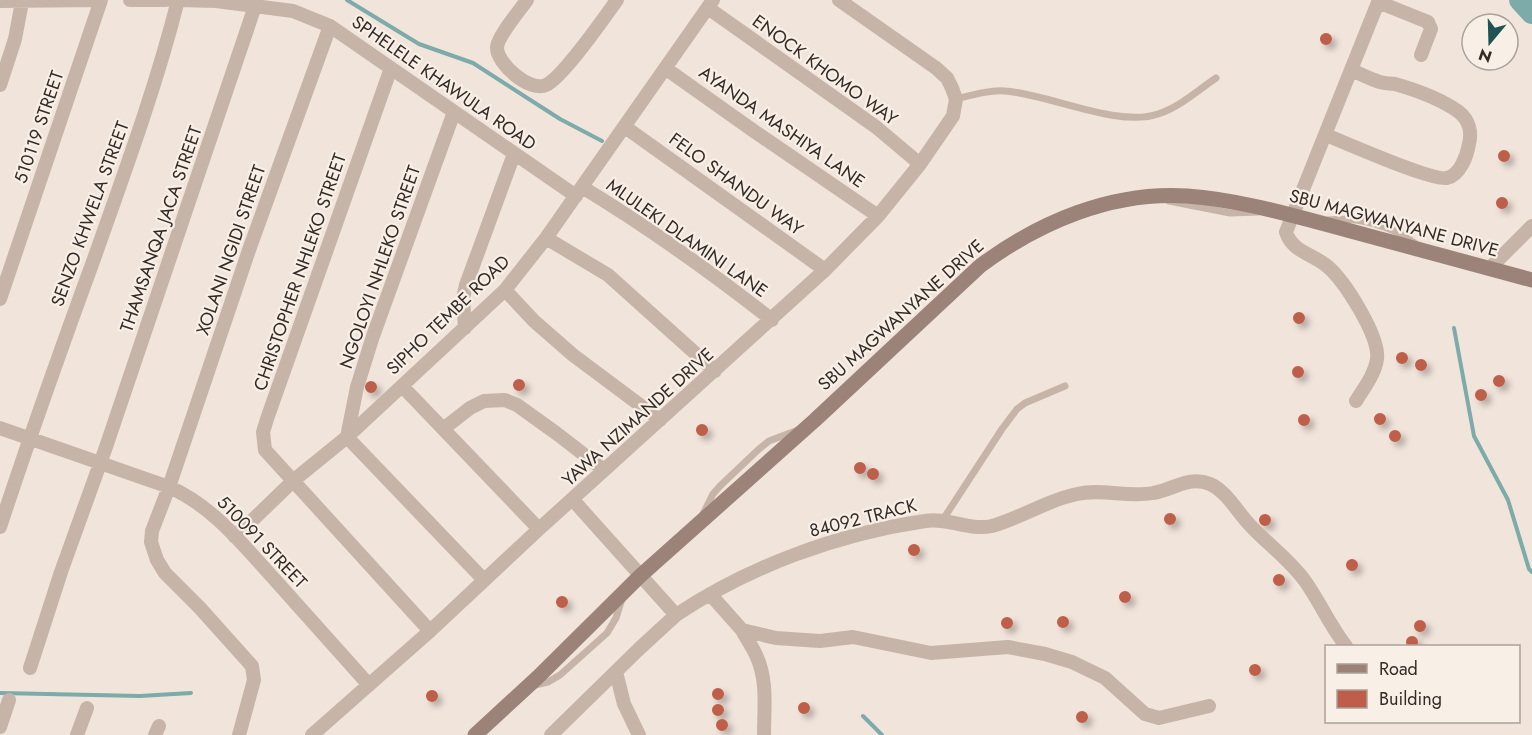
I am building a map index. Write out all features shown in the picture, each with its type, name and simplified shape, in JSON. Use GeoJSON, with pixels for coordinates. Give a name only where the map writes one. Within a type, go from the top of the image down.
{"type":"FeatureCollection","features":[{"type":"Feature","properties":{"kind":"main road","name":"SBU MAGWANYANE DRIVE"},"geometry":{"type":"LineString","coordinates":[[475,735],[640,576],[808,426],[980,266],[1029,233],[1074,213],[1099,205],[1156,197],[1184,196],[1213,199],[1292,215],[1532,280]]}},
{"type":"Feature","properties":{"kind":"street"},"geometry":{"type":"LineString","coordinates":[[0,2],[100,0]]}},
{"type":"Feature","properties":{"kind":"street","name":"510119 STREET"},"geometry":{"type":"LineString","coordinates":[[0,299],[100,0]]}},
{"type":"Feature","properties":{"kind":"street"},"geometry":{"type":"LineString","coordinates":[[130,0],[166,0]]}},
{"type":"Feature","properties":{"kind":"street","name":"SPHELELE KHAWULA ROAD"},"geometry":{"type":"LineString","coordinates":[[179,0],[216,1],[293,10],[330,26],[514,154],[579,192]]}},
{"type":"Feature","properties":{"kind":"street","name":"SENZO KHWELA STREET"},"geometry":{"type":"LineString","coordinates":[[0,527],[29,439],[129,162],[159,72],[179,0]]}},
{"type":"Feature","properties":{"kind":"street"},"geometry":{"type":"LineString","coordinates":[[527,0],[500,40],[498,51],[501,58],[519,79],[534,87],[541,87],[557,77],[617,0]]}},
{"type":"Feature","properties":{"kind":"street"},"geometry":{"type":"LineString","coordinates":[[839,0],[936,68],[947,78],[956,99]]}},
{"type":"Feature","properties":{"kind":"street"},"geometry":{"type":"LineString","coordinates":[[1356,401],[1375,367],[1377,358],[1376,347],[1369,328],[1336,275],[1318,260],[1295,248],[1287,237],[1286,231],[1379,1],[1428,22],[1431,29],[1421,55]]}},
{"type":"Feature","properties":{"kind":"street"},"geometry":{"type":"LineString","coordinates":[[0,85],[15,39],[22,2]]}},
{"type":"Feature","properties":{"kind":"street","name":"SIPHO TEMBE ROAD"},"geometry":{"type":"LineString","coordinates":[[236,537],[294,480],[347,437],[505,290],[579,192],[710,4]]}},
{"type":"Feature","properties":{"kind":"street","name":"ENOCK KHOMO WAY"},"geometry":{"type":"LineString","coordinates":[[710,4],[876,127],[920,164]]}},
{"type":"Feature","properties":{"kind":"street","name":"THAMSANQA JACA STREET"},"geometry":{"type":"LineString","coordinates":[[30,668],[255,6]]}},
{"type":"Feature","properties":{"kind":"street","name":"XOLANI NGIDI STREET"},"geometry":{"type":"LineString","coordinates":[[239,735],[254,680],[252,666],[165,573],[157,560],[151,542],[157,514],[169,487],[249,250],[330,26]]}},
{"type":"Feature","properties":{"kind":"street","name":"CHRISTOPHER NHLEKO STREET"},"geometry":{"type":"LineString","coordinates":[[391,68],[263,432],[265,450],[430,631]]}},
{"type":"Feature","properties":{"kind":"street","name":"AYANDA MASHIYA LANE"},"geometry":{"type":"LineString","coordinates":[[665,68],[878,216]]}},
{"type":"Feature","properties":{"kind":"street"},"geometry":{"type":"LineString","coordinates":[[1326,135],[1411,169],[1440,178],[1454,174],[1460,168],[1468,149],[1471,136],[1469,125],[1459,112],[1426,96],[1377,81],[1352,70]]}},
{"type":"Feature","properties":{"kind":"street","name":"YAWA NZIMANDE DRIVE"},"geometry":{"type":"LineString","coordinates":[[312,735],[430,631],[825,270],[878,216],[920,164],[953,116],[956,99]]}},
{"type":"Feature","properties":{"kind":"street","name":"NGOLOYI NHLEKO STREET"},"geometry":{"type":"LineString","coordinates":[[347,437],[357,387],[373,336],[454,112]]}},
{"type":"Feature","properties":{"kind":"street","name":"FELO SHANDU WAY"},"geometry":{"type":"LineString","coordinates":[[625,127],[825,270]]}},
{"type":"Feature","properties":{"kind":"street"},"geometry":{"type":"LineString","coordinates":[[465,328],[463,298],[466,285],[514,154]]}},
{"type":"Feature","properties":{"kind":"street","name":"MLULEKI DLAMINI LANE"},"geometry":{"type":"LineString","coordinates":[[579,192],[642,224],[722,281],[771,320]]}},
{"type":"Feature","properties":{"kind":"street"},"geometry":{"type":"LineString","coordinates":[[1490,268],[1532,226]]}},
{"type":"Feature","properties":{"kind":"street"},"geometry":{"type":"LineString","coordinates":[[546,238],[608,275],[715,371]]}},
{"type":"Feature","properties":{"kind":"street"},"geometry":{"type":"LineString","coordinates":[[505,290],[534,321],[573,355],[660,420]]}},
{"type":"Feature","properties":{"kind":"street"},"geometry":{"type":"LineString","coordinates":[[402,386],[539,530]]}},
{"type":"Feature","properties":{"kind":"street"},"geometry":{"type":"LineString","coordinates":[[444,429],[470,408],[484,401],[505,400],[517,405],[604,470]]}},
{"type":"Feature","properties":{"kind":"street","name":"510091 STREET"},"geometry":{"type":"LineString","coordinates":[[0,429],[169,487],[191,497],[236,537],[369,685]]}},
{"type":"Feature","properties":{"kind":"street"},"geometry":{"type":"LineString","coordinates":[[347,437],[484,580]]}},
{"type":"Feature","properties":{"kind":"street","name":"84092 TRACK"},"geometry":{"type":"LineString","coordinates":[[551,735],[676,615],[710,594],[759,569],[826,544],[926,520],[942,520],[965,527],[980,528],[994,525],[1055,500],[1077,494],[1097,492],[1143,494],[1156,493],[1184,482],[1211,484],[1296,570],[1345,645]]}},
{"type":"Feature","properties":{"kind":"street"},"geometry":{"type":"LineString","coordinates":[[573,500],[676,615]]}},
{"type":"Feature","properties":{"kind":"street"},"geometry":{"type":"LineString","coordinates":[[710,594],[742,630],[756,655],[765,685],[764,735]]}},
{"type":"Feature","properties":{"kind":"street"},"geometry":{"type":"LineString","coordinates":[[742,630],[776,638],[820,641],[853,637],[931,653],[1008,647],[1028,650],[1072,662],[1091,670],[1105,678],[1145,714],[1152,717],[1159,718],[1209,706]]}},
{"type":"Feature","properties":{"kind":"street"},"geometry":{"type":"LineString","coordinates":[[616,672],[624,704],[639,735]]}},
{"type":"Feature","properties":{"kind":"street"},"geometry":{"type":"LineString","coordinates":[[0,727],[9,700]]}},
{"type":"Feature","properties":{"kind":"street"},"geometry":{"type":"LineString","coordinates":[[77,735],[87,708]]}},
{"type":"Feature","properties":{"kind":"lane"},"geometry":{"type":"LineString","coordinates":[[956,99],[995,91],[1008,91],[1068,106],[1140,118],[1158,115],[1175,107],[1216,78]]}},
{"type":"Feature","properties":{"kind":"lane"},"geometry":{"type":"LineString","coordinates":[[942,520],[1017,409],[1025,403],[1065,386]]}},
{"type":"Feature","properties":{"kind":"building"},"geometry":{"type":"Polygon","coordinates":[[[1328,33],[1332,39],[1328,45],[1324,45],[1320,37],[1328,33]]]}},
{"type":"Feature","properties":{"kind":"building"},"geometry":{"type":"Polygon","coordinates":[[[1506,150],[1510,156],[1506,162],[1502,162],[1498,154],[1506,150]]]}},
{"type":"Feature","properties":{"kind":"building"},"geometry":{"type":"Polygon","coordinates":[[[1504,197],[1508,203],[1504,209],[1500,209],[1496,201],[1504,197]]]}},
{"type":"Feature","properties":{"kind":"building"},"geometry":{"type":"Polygon","coordinates":[[[1301,312],[1305,318],[1301,324],[1297,324],[1293,316],[1301,312]]]}},
{"type":"Feature","properties":{"kind":"building"},"geometry":{"type":"Polygon","coordinates":[[[1404,352],[1408,358],[1404,364],[1400,364],[1396,356],[1404,352]]]}},
{"type":"Feature","properties":{"kind":"building"},"geometry":{"type":"Polygon","coordinates":[[[1423,359],[1427,365],[1423,371],[1419,371],[1415,363],[1423,359]]]}},
{"type":"Feature","properties":{"kind":"building"},"geometry":{"type":"Polygon","coordinates":[[[1300,366],[1304,372],[1300,378],[1296,378],[1292,370],[1300,366]]]}},
{"type":"Feature","properties":{"kind":"building"},"geometry":{"type":"Polygon","coordinates":[[[1501,375],[1505,381],[1501,387],[1497,387],[1493,379],[1501,375]]]}},
{"type":"Feature","properties":{"kind":"building"},"geometry":{"type":"Polygon","coordinates":[[[521,379],[525,385],[521,391],[517,391],[513,383],[521,379]]]}},
{"type":"Feature","properties":{"kind":"building"},"geometry":{"type":"Polygon","coordinates":[[[373,381],[377,387],[373,393],[369,393],[365,385],[373,381]]]}},
{"type":"Feature","properties":{"kind":"building"},"geometry":{"type":"Polygon","coordinates":[[[1483,389],[1487,395],[1483,401],[1479,401],[1475,393],[1483,389]]]}},
{"type":"Feature","properties":{"kind":"building"},"geometry":{"type":"Polygon","coordinates":[[[1382,413],[1386,419],[1382,425],[1378,425],[1374,417],[1382,413]]]}},
{"type":"Feature","properties":{"kind":"building"},"geometry":{"type":"Polygon","coordinates":[[[1306,414],[1310,420],[1306,426],[1302,426],[1298,418],[1306,414]]]}},
{"type":"Feature","properties":{"kind":"building"},"geometry":{"type":"Polygon","coordinates":[[[704,424],[708,430],[704,436],[700,436],[696,428],[704,424]]]}},
{"type":"Feature","properties":{"kind":"building"},"geometry":{"type":"Polygon","coordinates":[[[1397,430],[1401,436],[1397,442],[1393,442],[1389,434],[1397,430]]]}},
{"type":"Feature","properties":{"kind":"building"},"geometry":{"type":"Polygon","coordinates":[[[862,462],[866,468],[862,474],[858,474],[854,466],[862,462]]]}},
{"type":"Feature","properties":{"kind":"building"},"geometry":{"type":"Polygon","coordinates":[[[875,468],[879,474],[875,480],[871,480],[867,472],[875,468]]]}},
{"type":"Feature","properties":{"kind":"building"},"geometry":{"type":"Polygon","coordinates":[[[1172,513],[1176,519],[1172,525],[1168,525],[1164,517],[1172,513]]]}},
{"type":"Feature","properties":{"kind":"building"},"geometry":{"type":"Polygon","coordinates":[[[1267,514],[1271,520],[1267,526],[1263,526],[1259,518],[1267,514]]]}},
{"type":"Feature","properties":{"kind":"building"},"geometry":{"type":"Polygon","coordinates":[[[916,544],[920,550],[916,556],[912,556],[908,548],[916,544]]]}},
{"type":"Feature","properties":{"kind":"building"},"geometry":{"type":"Polygon","coordinates":[[[1354,559],[1358,565],[1354,571],[1350,571],[1346,563],[1354,559]]]}},
{"type":"Feature","properties":{"kind":"building"},"geometry":{"type":"Polygon","coordinates":[[[1281,574],[1285,580],[1281,586],[1277,586],[1273,578],[1281,574]]]}},
{"type":"Feature","properties":{"kind":"building"},"geometry":{"type":"Polygon","coordinates":[[[1127,591],[1131,597],[1127,603],[1123,603],[1119,595],[1127,591]]]}},
{"type":"Feature","properties":{"kind":"building"},"geometry":{"type":"Polygon","coordinates":[[[564,596],[568,602],[564,608],[560,608],[556,600],[564,596]]]}},
{"type":"Feature","properties":{"kind":"building"},"geometry":{"type":"Polygon","coordinates":[[[1065,616],[1069,622],[1065,628],[1061,628],[1057,620],[1065,616]]]}},
{"type":"Feature","properties":{"kind":"building"},"geometry":{"type":"Polygon","coordinates":[[[1009,617],[1013,623],[1009,629],[1005,629],[1001,621],[1009,617]]]}},
{"type":"Feature","properties":{"kind":"building"},"geometry":{"type":"Polygon","coordinates":[[[1422,620],[1426,626],[1422,632],[1418,632],[1414,624],[1422,620]]]}},
{"type":"Feature","properties":{"kind":"building"},"geometry":{"type":"Polygon","coordinates":[[[1412,636],[1416,638],[1416,645],[1408,645],[1408,638],[1412,636]]]}},
{"type":"Feature","properties":{"kind":"building"},"geometry":{"type":"Polygon","coordinates":[[[1257,664],[1261,670],[1257,676],[1253,676],[1249,668],[1257,664]]]}},
{"type":"Feature","properties":{"kind":"building"},"geometry":{"type":"Polygon","coordinates":[[[720,688],[724,694],[720,700],[716,700],[712,692],[720,688]]]}},
{"type":"Feature","properties":{"kind":"building"},"geometry":{"type":"Polygon","coordinates":[[[434,690],[438,696],[434,702],[430,702],[426,694],[434,690]]]}},
{"type":"Feature","properties":{"kind":"building"},"geometry":{"type":"Polygon","coordinates":[[[806,702],[810,708],[806,714],[802,714],[798,706],[806,702]]]}},
{"type":"Feature","properties":{"kind":"building"},"geometry":{"type":"Polygon","coordinates":[[[720,704],[724,710],[720,716],[716,716],[712,708],[720,704]]]}},
{"type":"Feature","properties":{"kind":"building"},"geometry":{"type":"Polygon","coordinates":[[[1084,711],[1088,717],[1084,723],[1080,723],[1076,715],[1084,711]]]}},
{"type":"Feature","properties":{"kind":"building"},"geometry":{"type":"Polygon","coordinates":[[[724,719],[728,725],[724,731],[720,731],[716,723],[724,719]]]}},
{"type":"Feature","properties":{"kind":"waterway"},"geometry":{"type":"LineString","coordinates":[[347,0],[419,44],[473,63],[560,119],[602,141]]}},
{"type":"Feature","properties":{"kind":"waterway"},"geometry":{"type":"LineString","coordinates":[[1520,0],[1532,13]]}},
{"type":"Feature","properties":{"kind":"waterway"},"geometry":{"type":"LineString","coordinates":[[1454,328],[1474,436],[1508,500],[1529,569],[1532,572]]}},
{"type":"Feature","properties":{"kind":"waterway"},"geometry":{"type":"LineString","coordinates":[[0,693],[140,696],[191,693]]}},
{"type":"Feature","properties":{"kind":"waterway"},"geometry":{"type":"LineString","coordinates":[[863,716],[882,735]]}}]}
